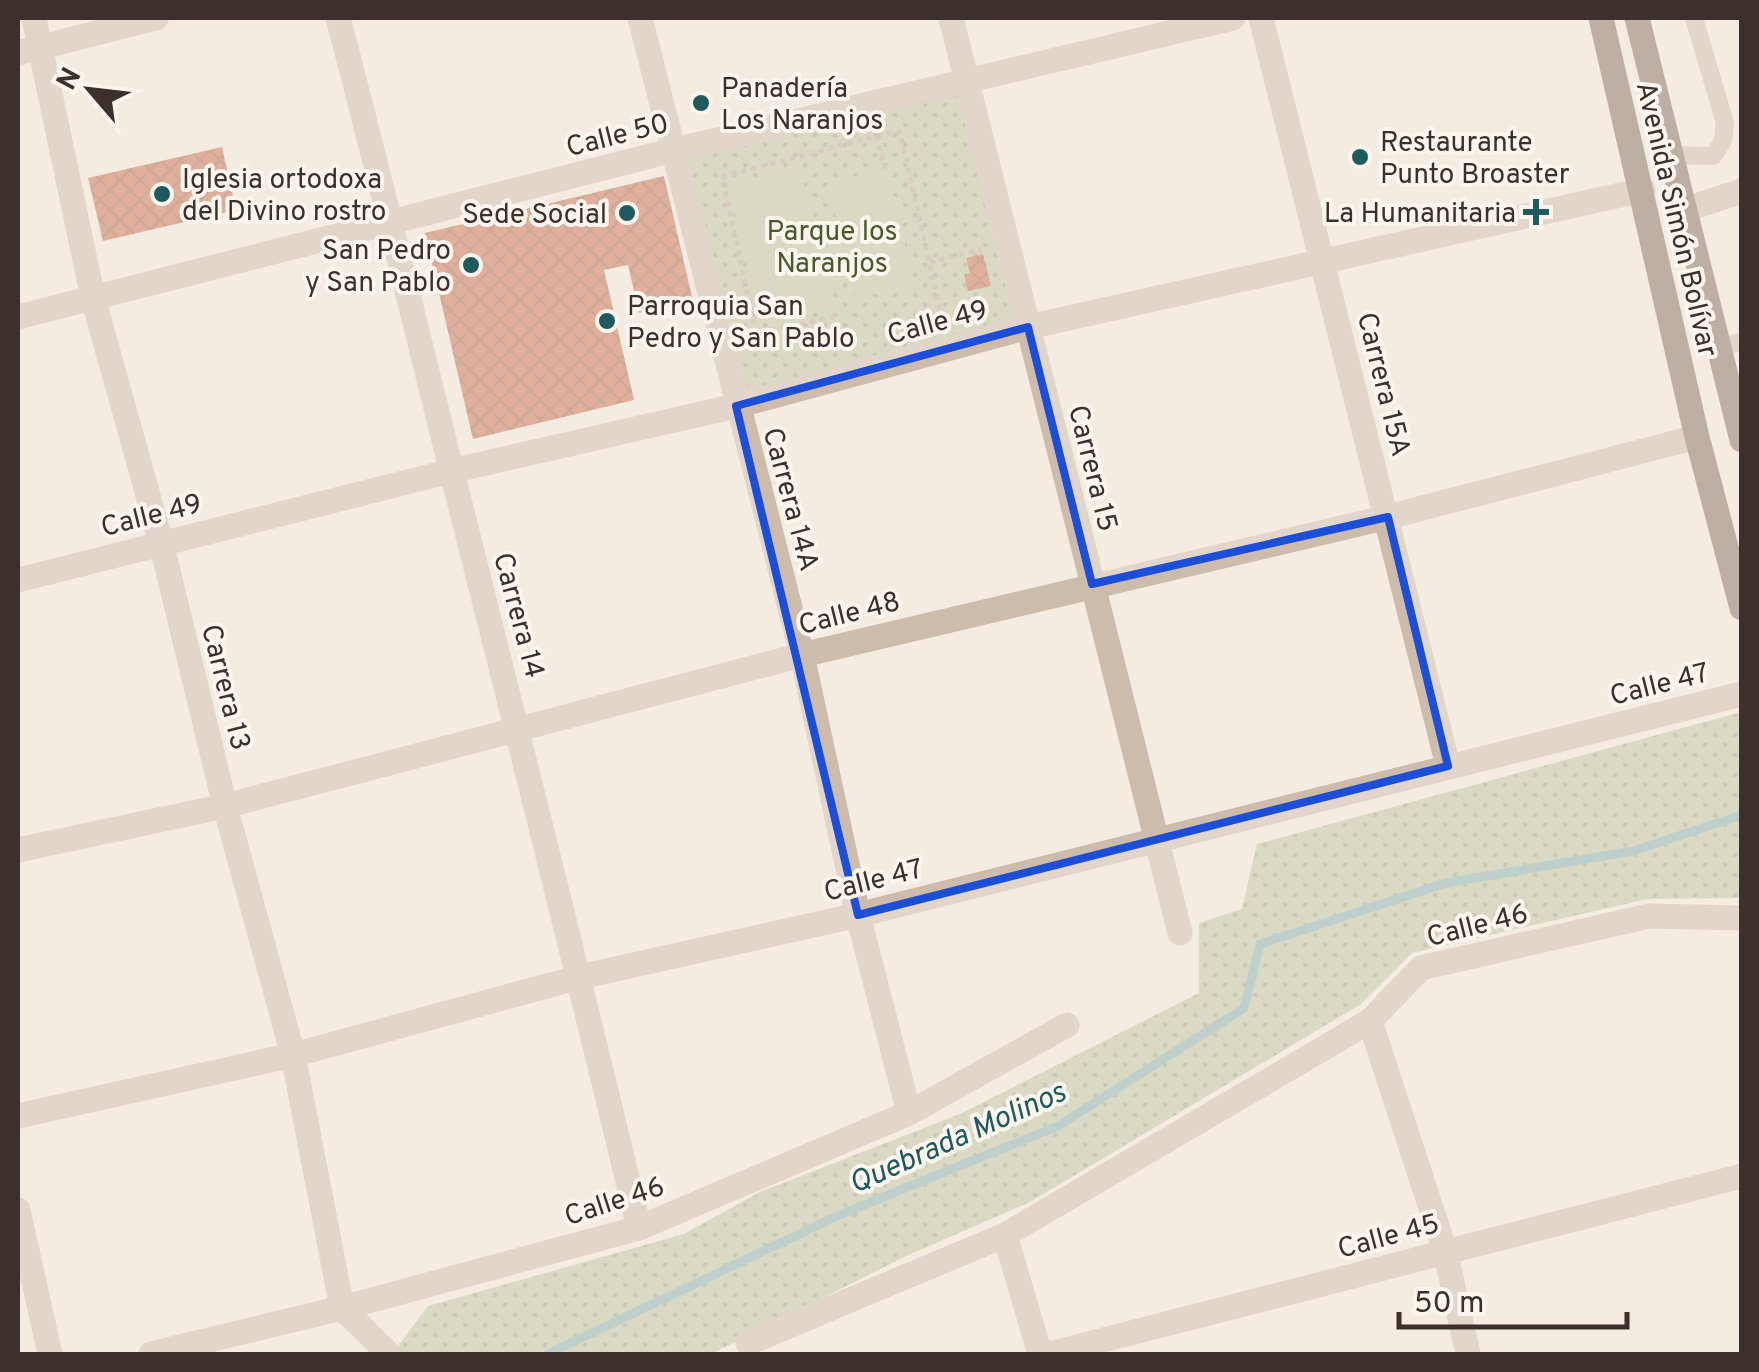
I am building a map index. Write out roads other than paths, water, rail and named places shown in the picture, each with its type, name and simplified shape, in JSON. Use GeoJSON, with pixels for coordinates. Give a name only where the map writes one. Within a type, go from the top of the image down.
{"type":"FeatureCollection","features":[{"type":"Feature","properties":{"kind":"main road","name":"Avenida Simón Bolívar"},"geometry":{"type":"LineString","coordinates":[[1601,18],[1696,437],[1742,608]]}},
{"type":"Feature","properties":{"kind":"main road","name":"Avenida Simón Bolívar"},"geometry":{"type":"LineString","coordinates":[[1637,18],[1684,210],[1730,344],[1742,440]]}},
{"type":"Feature","properties":{"kind":"street","name":"Carrera 13"},"geometry":{"type":"LineString","coordinates":[[34,18],[30,50],[293,1055],[342,1308]]}},
{"type":"Feature","properties":{"kind":"street"},"geometry":{"type":"LineString","coordinates":[[30,50],[156,18]]}},
{"type":"Feature","properties":{"kind":"street","name":"Carrera 14"},"geometry":{"type":"LineString","coordinates":[[338,18],[519,730],[639,1228]]}},
{"type":"Feature","properties":{"kind":"street","name":"Carrera 14A"},"geometry":{"type":"LineString","coordinates":[[640,18],[802,655],[858,914],[909,1113]]}},
{"type":"Feature","properties":{"kind":"street","name":"Carrera 15"},"geometry":{"type":"LineString","coordinates":[[952,18],[1180,933]]}},
{"type":"Feature","properties":{"kind":"street","name":"Calle 50"},"geometry":{"type":"LineString","coordinates":[[18,317],[674,150],[1233,18]]}},
{"type":"Feature","properties":{"kind":"street","name":"Carrera 15A"},"geometry":{"type":"LineString","coordinates":[[1260,18],[1448,766]]}},
{"type":"Feature","properties":{"kind":"street","name":"Calle 49"},"geometry":{"type":"LineString","coordinates":[[18,580],[452,471],[736,406],[1028,327],[1643,190]]}},
{"type":"Feature","properties":{"kind":"street"},"geometry":{"type":"LineString","coordinates":[[1684,210],[1742,192]]}},
{"type":"Feature","properties":{"kind":"street","name":"Calle 48"},"geometry":{"type":"LineString","coordinates":[[18,850],[225,806],[802,655],[1388,517],[1696,437]]}},
{"type":"Feature","properties":{"kind":"street","name":"Calle 47"},"geometry":{"type":"LineString","coordinates":[[18,1116],[293,1055],[580,977],[858,914],[1742,694]]}},
{"type":"Feature","properties":{"kind":"street","name":"Calle 46"},"geometry":{"type":"LineString","coordinates":[[748,1343],[1005,1235],[1370,1021],[1421,968],[1649,916],[1742,918]]}},
{"type":"Feature","properties":{"kind":"street"},"geometry":{"type":"LineString","coordinates":[[1370,1021],[1445,1252],[1468,1354]]}},
{"type":"Feature","properties":{"kind":"street","name":"Calle 46"},"geometry":{"type":"LineString","coordinates":[[152,1354],[342,1308],[639,1228],[909,1113],[1067,1025]]}},
{"type":"Feature","properties":{"kind":"street","name":"Calle 45"},"geometry":{"type":"LineString","coordinates":[[1049,1354],[1742,1176]]}},
{"type":"Feature","properties":{"kind":"street"},"geometry":{"type":"LineString","coordinates":[[18,1210],[50,1354]]}},
{"type":"Feature","properties":{"kind":"street"},"geometry":{"type":"LineString","coordinates":[[1005,1235],[1040,1354]]}},
{"type":"Feature","properties":{"kind":"street"},"geometry":{"type":"LineString","coordinates":[[342,1308],[388,1354]]}},
{"type":"Feature","properties":{"kind":"lane"},"geometry":{"type":"LineString","coordinates":[[1669,154],[1714,156],[1723,141],[1724,123],[1694,18]]}},
{"type":"Feature","properties":{"kind":"waterway","name":"Quebrada Molinos"},"geometry":{"type":"LineString","coordinates":[[548,1354],[839,1215],[1058,1126],[1244,1008],[1260,944],[1446,883],[1633,851],[1742,815]]}},
{"type":"Feature","properties":{"kind":"place","name":"Panadería Los Naranjos"},"geometry":{"type":"Point","coordinates":[701,103]}},
{"type":"Feature","properties":{"kind":"place","name":"Restaurante Punto Broaster"},"geometry":{"type":"Point","coordinates":[1360,157]}},
{"type":"Feature","properties":{"kind":"place","name":"Iglesia ortodoxa del Divino rostro"},"geometry":{"type":"Point","coordinates":[162,194]}},
{"type":"Feature","properties":{"kind":"place","name":"La Humanitaria"},"geometry":{"type":"Point","coordinates":[1536,212]}},
{"type":"Feature","properties":{"kind":"place","name":"Sede Social"},"geometry":{"type":"Point","coordinates":[627,213]}},
{"type":"Feature","properties":{"kind":"place","name":"San Pedro y San Pablo"},"geometry":{"type":"Point","coordinates":[471,265]}},
{"type":"Feature","properties":{"kind":"place","name":"Parroquia San Pedro y San Pablo"},"geometry":{"type":"Point","coordinates":[607,321]}},
{"type":"Feature","properties":{"kind":"park label","name":"Parque los Naranjos"},"geometry":{"type":"Point","coordinates":[832,246]}}]}
